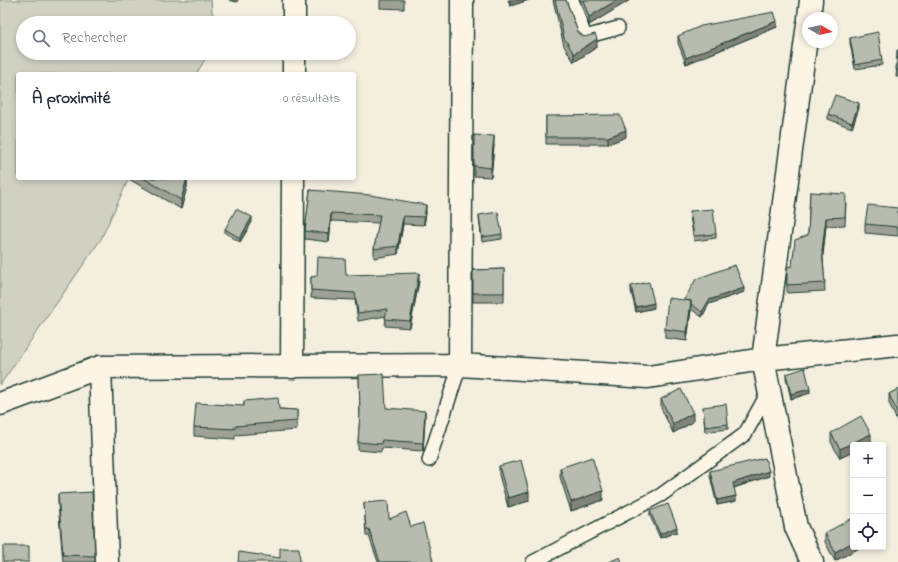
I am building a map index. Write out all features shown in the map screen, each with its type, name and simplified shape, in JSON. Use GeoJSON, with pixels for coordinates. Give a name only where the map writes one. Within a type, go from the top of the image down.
{"type":"FeatureCollection","features":[{"type":"Feature","properties":{"kind":"street"},"geometry":{"type":"LineString","coordinates":[[294,0],[294,16]]}},
{"type":"Feature","properties":{"kind":"street"},"geometry":{"type":"LineString","coordinates":[[810,12],[811,0]]}},
{"type":"Feature","properties":{"kind":"street"},"geometry":{"type":"LineString","coordinates":[[460,365],[466,3]]}},
{"type":"Feature","properties":{"kind":"street"},"geometry":{"type":"LineString","coordinates":[[805,48],[763,359],[796,527],[812,562]]}},
{"type":"Feature","properties":{"kind":"street"},"geometry":{"type":"LineString","coordinates":[[294,60],[294,72]]}},
{"type":"Feature","properties":{"kind":"street"},"geometry":{"type":"LineString","coordinates":[[292,367],[293,180]]}},
{"type":"Feature","properties":{"kind":"street"},"geometry":{"type":"LineString","coordinates":[[0,404],[100,367],[460,365],[648,377],[763,359],[898,345]]}},
{"type":"Feature","properties":{"kind":"street"},"geometry":{"type":"LineString","coordinates":[[100,367],[107,562]]}},
{"type":"Feature","properties":{"kind":"lane"},"geometry":{"type":"LineString","coordinates":[[572,0],[586,37],[618,28]]}},
{"type":"Feature","properties":{"kind":"lane"},"geometry":{"type":"LineString","coordinates":[[429,460],[460,365]]}},
{"type":"Feature","properties":{"kind":"lane"},"geometry":{"type":"LineString","coordinates":[[533,562],[661,495],[744,434],[769,391]]}},
{"type":"Feature","properties":{"kind":"shaded area"},"geometry":{"type":"Polygon","coordinates":[[[0,0],[211,0],[212,16],[16,16],[16,60],[205,60],[197,72],[16,72],[16,180],[128,180],[101,239],[0,385],[0,0]]]}},
{"type":"Feature","properties":{"kind":"building"},"geometry":{"type":"Polygon","coordinates":[[[555,0],[566,0],[578,32],[584,37],[595,34],[597,39],[574,54],[564,38],[555,0]]]}},
{"type":"Feature","properties":{"kind":"building"},"geometry":{"type":"Polygon","coordinates":[[[583,0],[617,0],[589,17],[583,0]]]}},
{"type":"Feature","properties":{"kind":"building"},"geometry":{"type":"Polygon","coordinates":[[[774,12],[777,21],[686,58],[678,36],[701,26],[774,12]]]}},
{"type":"Feature","properties":{"kind":"building"},"geometry":{"type":"Polygon","coordinates":[[[878,32],[882,60],[855,65],[850,38],[878,32]]]}},
{"type":"Feature","properties":{"kind":"building"},"geometry":{"type":"Polygon","coordinates":[[[897,50],[898,70],[896,70],[897,50]]]}},
{"type":"Feature","properties":{"kind":"building"},"geometry":{"type":"Polygon","coordinates":[[[835,95],[859,103],[852,123],[828,114],[835,95]]]}},
{"type":"Feature","properties":{"kind":"building"},"geometry":{"type":"Polygon","coordinates":[[[620,115],[626,130],[608,137],[546,137],[546,116],[620,115]]]}},
{"type":"Feature","properties":{"kind":"building"},"geometry":{"type":"Polygon","coordinates":[[[474,135],[494,136],[491,168],[474,166],[474,135]]]}},
{"type":"Feature","properties":{"kind":"building"},"geometry":{"type":"Polygon","coordinates":[[[146,180],[186,180],[181,200],[146,180]]]}},
{"type":"Feature","properties":{"kind":"building"},"geometry":{"type":"Polygon","coordinates":[[[310,190],[370,195],[426,205],[424,217],[403,216],[398,246],[374,249],[380,215],[331,213],[329,234],[305,231],[310,190]]]}},
{"type":"Feature","properties":{"kind":"building"},"geometry":{"type":"Polygon","coordinates":[[[810,192],[846,194],[845,217],[826,218],[822,251],[825,283],[787,285],[787,267],[792,266],[795,240],[808,235],[810,192]]]}},
{"type":"Feature","properties":{"kind":"building"},"geometry":{"type":"Polygon","coordinates":[[[868,205],[898,208],[898,227],[865,224],[868,205]]]}},
{"type":"Feature","properties":{"kind":"building"},"geometry":{"type":"Polygon","coordinates":[[[236,209],[252,217],[240,238],[225,229],[236,209]]]}},
{"type":"Feature","properties":{"kind":"building"},"geometry":{"type":"Polygon","coordinates":[[[713,209],[716,234],[694,236],[690,211],[713,209]]]}},
{"type":"Feature","properties":{"kind":"building"},"geometry":{"type":"Polygon","coordinates":[[[498,212],[502,234],[482,237],[479,215],[498,212]]]}},
{"type":"Feature","properties":{"kind":"building"},"geometry":{"type":"Polygon","coordinates":[[[318,257],[345,259],[346,275],[419,273],[410,321],[385,319],[387,309],[358,313],[355,293],[311,290],[311,277],[317,276],[318,257]]]}},
{"type":"Feature","properties":{"kind":"building"},"geometry":{"type":"Polygon","coordinates":[[[735,265],[744,288],[709,300],[702,312],[691,304],[691,301],[684,300],[696,279],[735,265]]]}},
{"type":"Feature","properties":{"kind":"building"},"geometry":{"type":"Polygon","coordinates":[[[504,269],[504,293],[473,293],[473,270],[504,269]]]}},
{"type":"Feature","properties":{"kind":"building"},"geometry":{"type":"Polygon","coordinates":[[[649,282],[654,303],[636,307],[631,286],[649,282]]]}},
{"type":"Feature","properties":{"kind":"building"},"geometry":{"type":"Polygon","coordinates":[[[668,298],[691,301],[687,332],[665,329],[668,298]]]}},
{"type":"Feature","properties":{"kind":"building"},"geometry":{"type":"Polygon","coordinates":[[[805,368],[810,389],[791,394],[786,374],[805,368]]]}},
{"type":"Feature","properties":{"kind":"building"},"geometry":{"type":"Polygon","coordinates":[[[384,374],[386,408],[425,411],[423,443],[382,440],[381,444],[358,442],[360,413],[359,375],[384,374]]]}},
{"type":"Feature","properties":{"kind":"building"},"geometry":{"type":"Polygon","coordinates":[[[681,389],[693,413],[673,424],[661,399],[681,389]]]}},
{"type":"Feature","properties":{"kind":"building"},"geometry":{"type":"Polygon","coordinates":[[[898,389],[898,414],[889,394],[898,389]]]}},
{"type":"Feature","properties":{"kind":"building"},"geometry":{"type":"Polygon","coordinates":[[[278,398],[279,409],[297,410],[297,421],[235,426],[235,429],[194,427],[196,403],[244,406],[244,401],[278,398]]]}},
{"type":"Feature","properties":{"kind":"building"},"geometry":{"type":"Polygon","coordinates":[[[726,404],[728,424],[705,427],[703,407],[726,404]]]}},
{"type":"Feature","properties":{"kind":"building"},"geometry":{"type":"Polygon","coordinates":[[[861,416],[871,434],[854,442],[850,442],[850,444],[840,449],[831,433],[861,416]]]}},
{"type":"Feature","properties":{"kind":"building"},"geometry":{"type":"Polygon","coordinates":[[[592,457],[603,491],[571,502],[560,468],[592,457]]]}},
{"type":"Feature","properties":{"kind":"building"},"geometry":{"type":"Polygon","coordinates":[[[765,458],[769,471],[733,483],[736,496],[717,500],[710,471],[765,458]]]}},
{"type":"Feature","properties":{"kind":"building"},"geometry":{"type":"Polygon","coordinates":[[[521,460],[529,492],[508,498],[499,466],[521,460]]]}},
{"type":"Feature","properties":{"kind":"building"},"geometry":{"type":"Polygon","coordinates":[[[92,492],[95,556],[63,555],[58,494],[92,492]]]}},
{"type":"Feature","properties":{"kind":"building"},"geometry":{"type":"Polygon","coordinates":[[[388,501],[389,519],[406,512],[411,527],[423,523],[433,561],[380,562],[369,529],[366,529],[364,503],[388,501]]]}},
{"type":"Feature","properties":{"kind":"building"},"geometry":{"type":"Polygon","coordinates":[[[668,504],[677,527],[660,534],[650,511],[668,504]]]}},
{"type":"Feature","properties":{"kind":"building"},"geometry":{"type":"Polygon","coordinates":[[[850,520],[850,544],[835,552],[825,533],[850,520]]]}},
{"type":"Feature","properties":{"kind":"building"},"geometry":{"type":"Polygon","coordinates":[[[3,546],[29,546],[29,562],[3,562],[3,546]]]}},
{"type":"Feature","properties":{"kind":"building"},"geometry":{"type":"Polygon","coordinates":[[[280,548],[299,548],[300,562],[238,562],[239,552],[280,558],[280,548]]]}},
{"type":"Feature","properties":{"kind":"building"},"geometry":{"type":"Polygon","coordinates":[[[620,557],[622,562],[609,562],[620,557]]]}}]}
